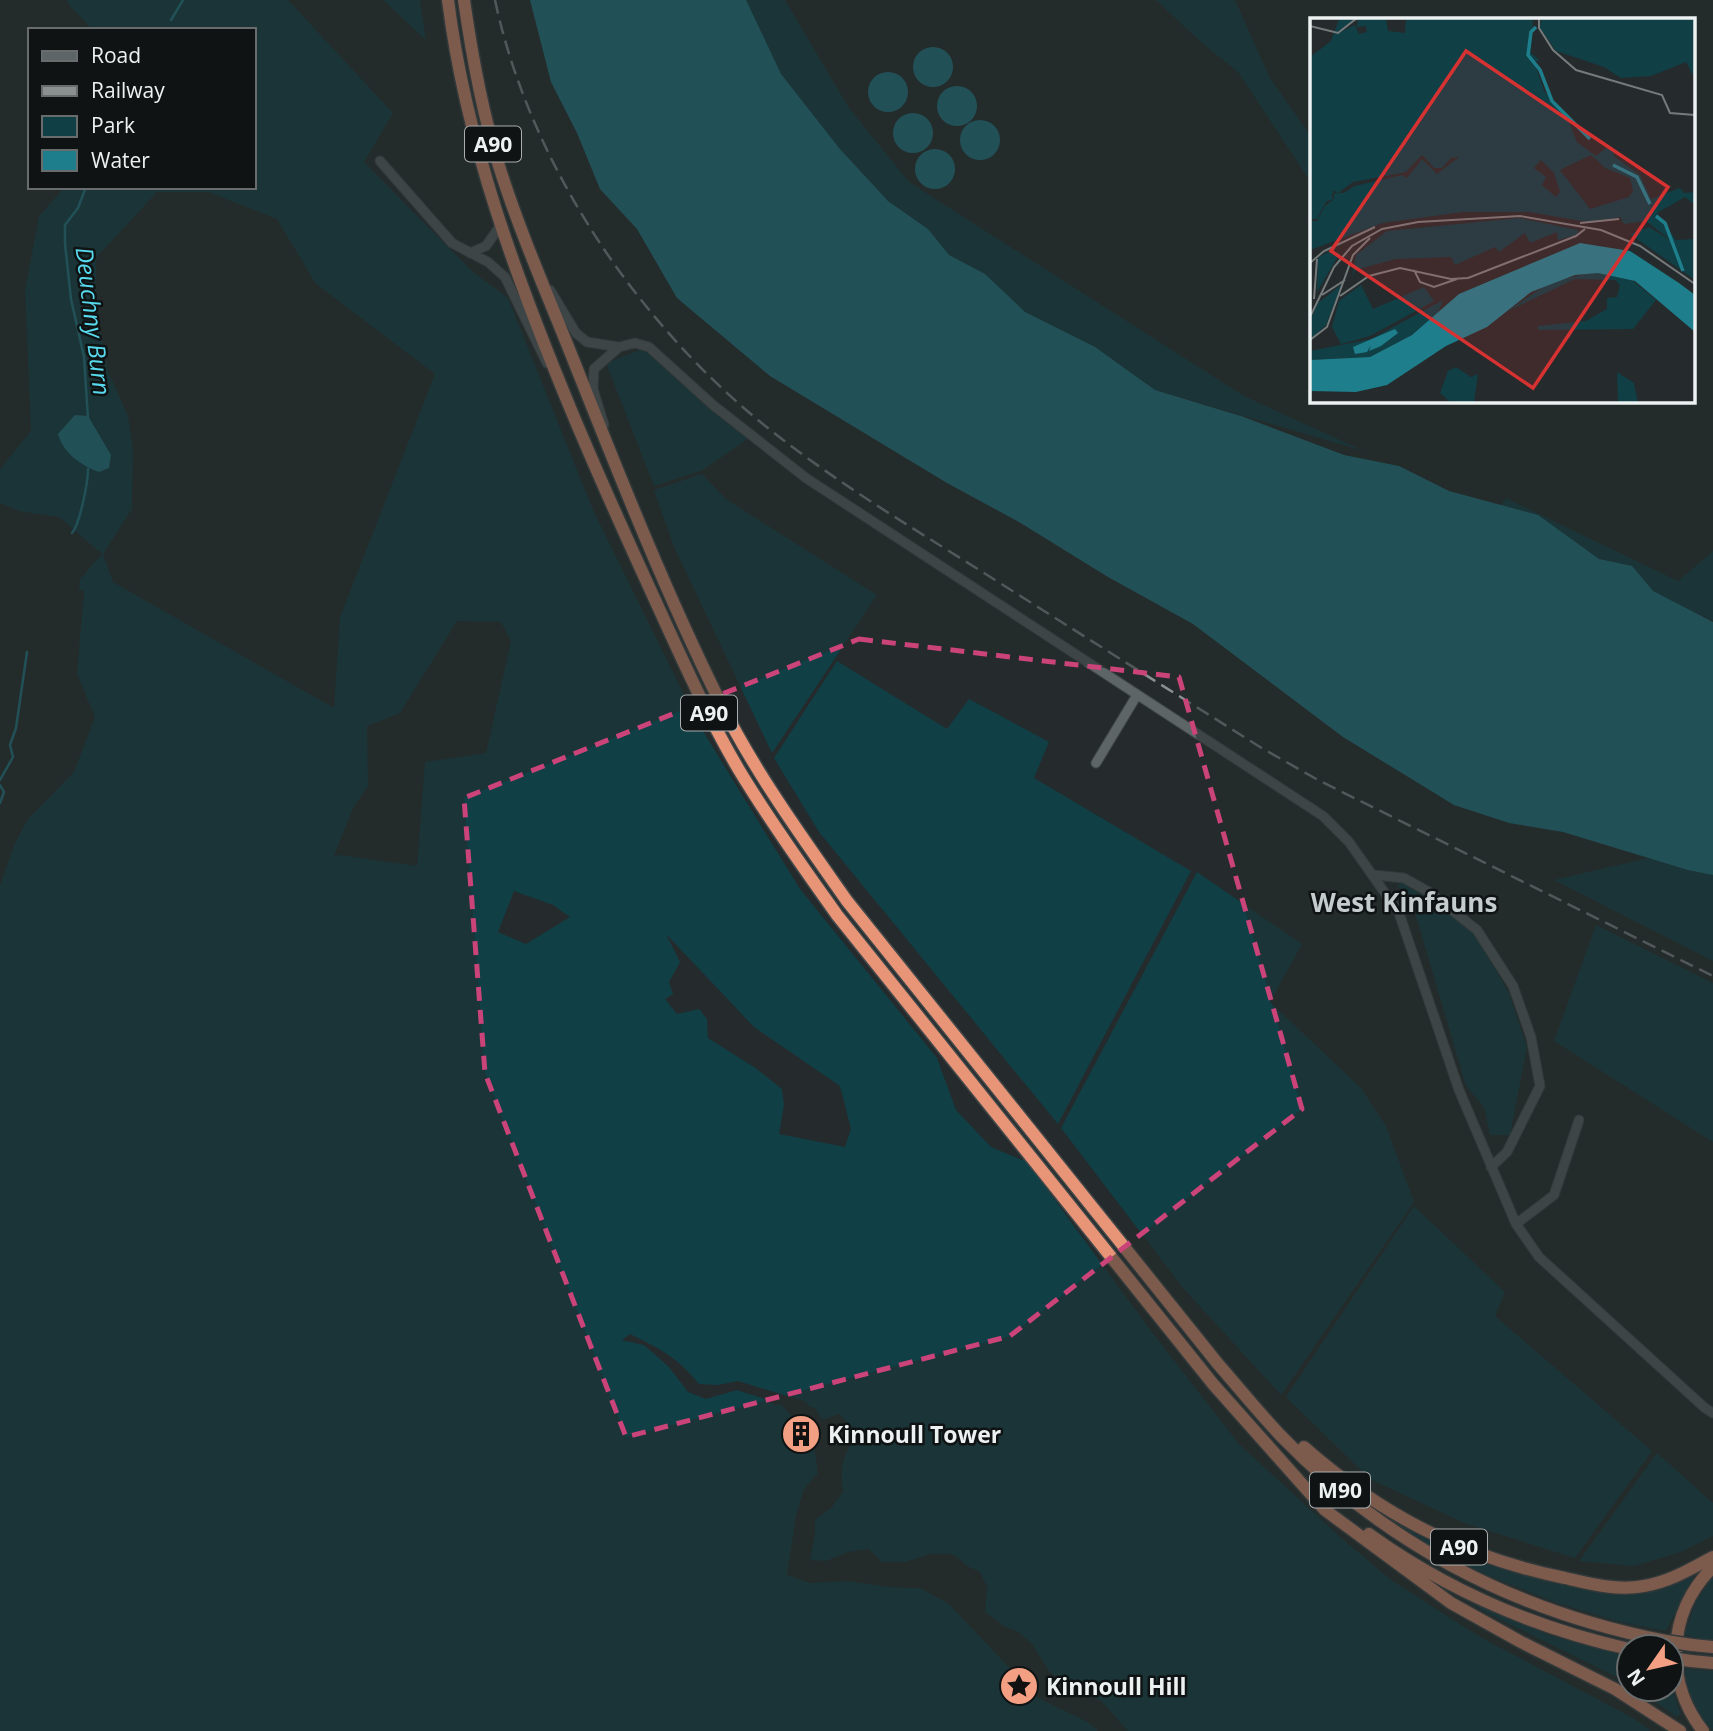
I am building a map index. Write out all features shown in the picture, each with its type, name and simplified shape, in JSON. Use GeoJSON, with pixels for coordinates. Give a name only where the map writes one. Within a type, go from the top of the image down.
{"type":"FeatureCollection","features":[{"type":"Feature","properties":{"kind":"highway","name":"A90"},"geometry":{"type":"LineString","coordinates":[[448,0],[454,50],[500,226],[590,457],[705,705],[739,768],[781,835],[837,915],[1213,1384],[1325,1510],[1401,1569],[1451,1603],[1615,1689],[1680,1731]]}},
{"type":"Feature","properties":{"kind":"highway","name":"A90"},"geometry":{"type":"LineString","coordinates":[[464,0],[475,70],[495,153],[520,227],[608,448],[720,702],[795,827],[856,912],[1243,1394],[1315,1457],[1417,1528],[1476,1554],[1548,1575],[1625,1588],[1661,1583],[1713,1557]]}},
{"type":"Feature","properties":{"kind":"highway","name":"M90"},"geometry":{"type":"LineString","coordinates":[[1243,1394],[1318,1471],[1375,1518],[1421,1549],[1475,1579],[1549,1610],[1606,1628],[1713,1647]]}},
{"type":"Feature","properties":{"kind":"highway","name":"M90"},"geometry":{"type":"LineString","coordinates":[[1257,1434],[1297,1474],[1356,1524],[1449,1584],[1527,1620],[1615,1646]]}},
{"type":"Feature","properties":{"kind":"highway"},"geometry":{"type":"LineString","coordinates":[[1703,1731],[1692,1717],[1682,1696],[1676,1673],[1675,1650],[1682,1616],[1702,1577],[1713,1567]]}},
{"type":"Feature","properties":{"kind":"highway"},"geometry":{"type":"LineString","coordinates":[[1685,1660],[1713,1663]]}},
{"type":"Feature","properties":{"kind":"street"},"geometry":{"type":"LineString","coordinates":[[380,161],[453,243],[498,268],[522,309],[544,360],[558,379]]}},
{"type":"Feature","properties":{"kind":"street"},"geometry":{"type":"LineString","coordinates":[[470,253],[486,246],[500,226]]}},
{"type":"Feature","properties":{"kind":"street"},"geometry":{"type":"LineString","coordinates":[[540,273],[576,333],[587,342],[619,347],[635,343],[649,347],[713,405],[806,478],[1323,816],[1349,842],[1399,913],[1459,1090],[1516,1224],[1539,1257],[1713,1413]]}},
{"type":"Feature","properties":{"kind":"street"},"geometry":{"type":"LineString","coordinates":[[608,448],[592,377],[596,365],[619,347]]}},
{"type":"Feature","properties":{"kind":"street"},"geometry":{"type":"LineString","coordinates":[[1096,763],[1138,695]]}},
{"type":"Feature","properties":{"kind":"street"},"geometry":{"type":"LineString","coordinates":[[1374,875],[1404,878],[1429,892],[1476,930],[1513,986],[1531,1037],[1540,1086],[1507,1152],[1491,1167]]}},
{"type":"Feature","properties":{"kind":"street"},"geometry":{"type":"LineString","coordinates":[[1516,1224],[1554,1195],[1579,1120]]}},
{"type":"Feature","properties":{"kind":"highlighted area"},"geometry":{"type":"Polygon","coordinates":[[[859,639],[1179,677],[1302,1109],[1010,1336],[626,1437],[485,1073],[464,798],[859,639]]]}},
{"type":"Feature","properties":{"kind":"green space"},"geometry":{"type":"Polygon","coordinates":[[[67,0],[288,0],[393,113],[364,162],[473,272],[508,298],[593,510],[698,723],[800,889],[937,1058],[956,1110],[991,1147],[1027,1162],[1151,1331],[1239,1444],[1338,1535],[1391,1580],[1480,1637],[1635,1719],[1651,1731],[1128,1731],[1101,1701],[1060,1682],[1049,1671],[1032,1644],[985,1612],[987,1587],[979,1571],[951,1554],[930,1554],[906,1562],[882,1562],[869,1549],[848,1552],[826,1561],[810,1560],[815,1520],[832,1507],[843,1492],[845,1455],[859,1438],[851,1433],[851,1426],[839,1414],[822,1420],[815,1408],[804,1401],[738,1381],[718,1385],[699,1384],[684,1367],[668,1355],[630,1334],[622,1340],[644,1345],[669,1367],[688,1392],[706,1399],[737,1390],[775,1405],[781,1404],[793,1418],[789,1434],[800,1446],[815,1451],[818,1473],[804,1489],[796,1516],[787,1575],[810,1583],[849,1581],[888,1587],[920,1588],[949,1604],[1038,1698],[1088,1722],[1098,1731],[0,1731],[0,886],[14,845],[27,820],[74,772],[95,717],[77,674],[84,592],[79,589],[80,579],[102,554],[59,517],[19,511],[0,503],[0,469],[31,431],[25,290],[39,216],[63,189],[256,189],[256,28],[91,28],[67,0]],[[157,192],[96,258],[96,307],[108,371],[128,416],[133,448],[132,509],[103,554],[113,582],[334,708],[340,617],[435,374],[316,284],[277,219],[208,192],[157,192]],[[457,621],[400,713],[367,726],[368,786],[353,808],[334,856],[417,866],[425,762],[486,753],[511,641],[501,622],[457,621]],[[514,891],[498,932],[526,944],[570,917],[553,905],[514,891]],[[666,934],[680,962],[669,982],[673,994],[665,999],[677,1014],[699,1009],[707,1019],[708,1038],[754,1067],[782,1089],[784,1105],[779,1134],[845,1147],[851,1129],[840,1086],[754,1027],[666,934]]]}},
{"type":"Feature","properties":{"kind":"green space"},"geometry":{"type":"Polygon","coordinates":[[[383,0],[420,0],[426,40],[383,0]]]}},
{"type":"Feature","properties":{"kind":"green space"},"geometry":{"type":"Polygon","coordinates":[[[722,0],[785,0],[849,108],[909,182],[1244,396],[1364,451],[1155,390],[1095,347],[1027,317],[985,274],[949,255],[928,229],[888,201],[839,148],[787,98],[722,0]]]}},
{"type":"Feature","properties":{"kind":"green space"},"geometry":{"type":"Polygon","coordinates":[[[1156,0],[1235,0],[1270,78],[1310,135],[1310,181],[1238,72],[1156,0]]]}},
{"type":"Feature","properties":{"kind":"green space"},"geometry":{"type":"Polygon","coordinates":[[[643,349],[723,420],[749,438],[703,470],[654,486],[606,363],[643,349]]]}},
{"type":"Feature","properties":{"kind":"green space"},"geometry":{"type":"Polygon","coordinates":[[[702,474],[726,499],[877,595],[772,753],[674,547],[654,490],[702,474]]]}},
{"type":"Feature","properties":{"kind":"green space"},"geometry":{"type":"Polygon","coordinates":[[[1506,498],[1678,581],[1713,551],[1713,621],[1494,516],[1506,498]]]}},
{"type":"Feature","properties":{"kind":"green space"},"geometry":{"type":"Polygon","coordinates":[[[837,661],[947,729],[969,699],[1049,742],[1034,778],[1191,871],[1058,1124],[819,832],[774,758],[837,661]]]}},
{"type":"Feature","properties":{"kind":"green space"},"geometry":{"type":"Polygon","coordinates":[[[1648,858],[1713,875],[1713,961],[1554,880],[1648,858]]]}},
{"type":"Feature","properties":{"kind":"green space"},"geometry":{"type":"Polygon","coordinates":[[[1197,872],[1302,944],[1270,1002],[1361,1088],[1386,1126],[1414,1202],[1281,1395],[1183,1288],[1061,1128],[1197,872]]]}},
{"type":"Feature","properties":{"kind":"green space"},"geometry":{"type":"Polygon","coordinates":[[[1401,882],[1452,913],[1477,938],[1508,991],[1527,1047],[1510,1135],[1490,1135],[1484,1107],[1466,1086],[1411,899],[1397,885],[1401,882]]]}},
{"type":"Feature","properties":{"kind":"green space"},"geometry":{"type":"Polygon","coordinates":[[[1596,925],[1713,983],[1713,1142],[1554,1041],[1596,925]]]}},
{"type":"Feature","properties":{"kind":"green space"},"geometry":{"type":"Polygon","coordinates":[[[1414,1206],[1505,1292],[1495,1316],[1652,1451],[1575,1558],[1464,1523],[1370,1479],[1286,1397],[1414,1206]]]}},
{"type":"Feature","properties":{"kind":"green space"},"geometry":{"type":"Polygon","coordinates":[[[1657,1453],[1713,1503],[1713,1536],[1681,1552],[1634,1566],[1579,1561],[1657,1453]]]}},
{"type":"Feature","properties":{"kind":"green space"},"geometry":{"type":"Polygon","coordinates":[[[1378,1510],[1428,1537],[1593,1586],[1687,1575],[1693,1577],[1666,1631],[1620,1622],[1557,1603],[1487,1575],[1411,1539],[1376,1515],[1378,1510]]]}},
{"type":"Feature","properties":{"kind":"green space"},"geometry":{"type":"Polygon","coordinates":[[[1713,1576],[1713,1641],[1685,1635],[1696,1602],[1713,1576]]]}},
{"type":"Feature","properties":{"kind":"green space"},"geometry":{"type":"Polygon","coordinates":[[[1427,1578],[1549,1635],[1615,1653],[1615,1676],[1487,1613],[1427,1578]]]}},
{"type":"Feature","properties":{"kind":"green space"},"geometry":{"type":"Polygon","coordinates":[[[1685,1669],[1713,1671],[1713,1731],[1693,1702],[1685,1669]]]}},
{"type":"Feature","properties":{"kind":"green space"},"geometry":{"type":"Polygon","coordinates":[[[1657,1703],[1677,1703],[1681,1714],[1676,1717],[1657,1703]]]}},
{"type":"Feature","properties":{"kind":"water"},"geometry":{"type":"Polygon","coordinates":[[[530,0],[746,0],[781,74],[839,148],[888,201],[928,229],[949,255],[985,274],[1025,312],[1095,347],[1155,390],[1244,417],[1344,455],[1399,466],[1449,491],[1538,515],[1599,559],[1632,566],[1653,591],[1713,622],[1713,875],[1563,832],[1509,823],[1454,805],[1343,737],[1193,624],[947,483],[770,376],[677,298],[637,229],[600,189],[577,133],[551,82],[530,0]]]}},
{"type":"Feature","properties":{"kind":"water"},"geometry":{"type":"Polygon","coordinates":[[[933,47],[947,53],[953,67],[947,81],[933,87],[919,81],[913,67],[919,53],[933,47]]]}},
{"type":"Feature","properties":{"kind":"water"},"geometry":{"type":"Polygon","coordinates":[[[888,72],[902,78],[908,92],[902,106],[888,112],[874,106],[868,92],[874,78],[888,72]]]}},
{"type":"Feature","properties":{"kind":"water"},"geometry":{"type":"Polygon","coordinates":[[[957,86],[971,92],[977,106],[971,120],[957,126],[943,120],[937,106],[943,92],[957,86]]]}},
{"type":"Feature","properties":{"kind":"water"},"geometry":{"type":"Polygon","coordinates":[[[913,113],[927,119],[933,133],[927,147],[913,153],[899,147],[893,133],[899,119],[913,113]]]}},
{"type":"Feature","properties":{"kind":"water"},"geometry":{"type":"Polygon","coordinates":[[[980,120],[994,126],[1000,140],[994,154],[980,160],[966,154],[960,140],[966,126],[980,120]]]}},
{"type":"Feature","properties":{"kind":"water"},"geometry":{"type":"Polygon","coordinates":[[[935,149],[949,155],[955,169],[949,183],[935,189],[921,183],[915,169],[921,155],[935,149]]]}},
{"type":"Feature","properties":{"kind":"water"},"geometry":{"type":"Polygon","coordinates":[[[75,415],[88,416],[111,455],[109,468],[99,472],[74,458],[64,447],[58,434],[75,415]]]}},
{"type":"Feature","properties":{"kind":"waterway","name":"Deuchny Burn"},"geometry":{"type":"LineString","coordinates":[[171,20],[183,0]]}},
{"type":"Feature","properties":{"kind":"waterway","name":"Deuchny Burn"},"geometry":{"type":"LineString","coordinates":[[85,189],[78,208],[65,225],[65,244],[71,299],[84,357],[88,419]]}},
{"type":"Feature","properties":{"kind":"waterway"},"geometry":{"type":"LineString","coordinates":[[72,533],[81,512],[88,469]]}},
{"type":"Feature","properties":{"kind":"waterway","name":"Deuchny Burn"},"geometry":{"type":"LineString","coordinates":[[0,780],[13,757],[10,745],[16,728],[27,652]]}},
{"type":"Feature","properties":{"kind":"waterway","name":"Deuchny Burn"},"geometry":{"type":"LineString","coordinates":[[0,785],[4,792],[0,803]]}},
{"type":"Feature","properties":{"kind":"railway"},"geometry":{"type":"LineString","coordinates":[[495,0],[511,60],[533,119],[560,176],[592,231],[629,284],[669,333],[712,379],[758,420],[873,503],[1260,747],[1318,780],[1713,976]]}},
{"type":"Feature","properties":{"kind":"place","name":"Kinnoull Tower"},"geometry":{"type":"Point","coordinates":[801,1434]}},
{"type":"Feature","properties":{"kind":"place","name":"Kinnoull Hill"},"geometry":{"type":"Point","coordinates":[1019,1686]}},
{"type":"Feature","properties":{"kind":"district","name":"West Kinfauns"},"geometry":{"type":"Point","coordinates":[1404,902]}}]}
